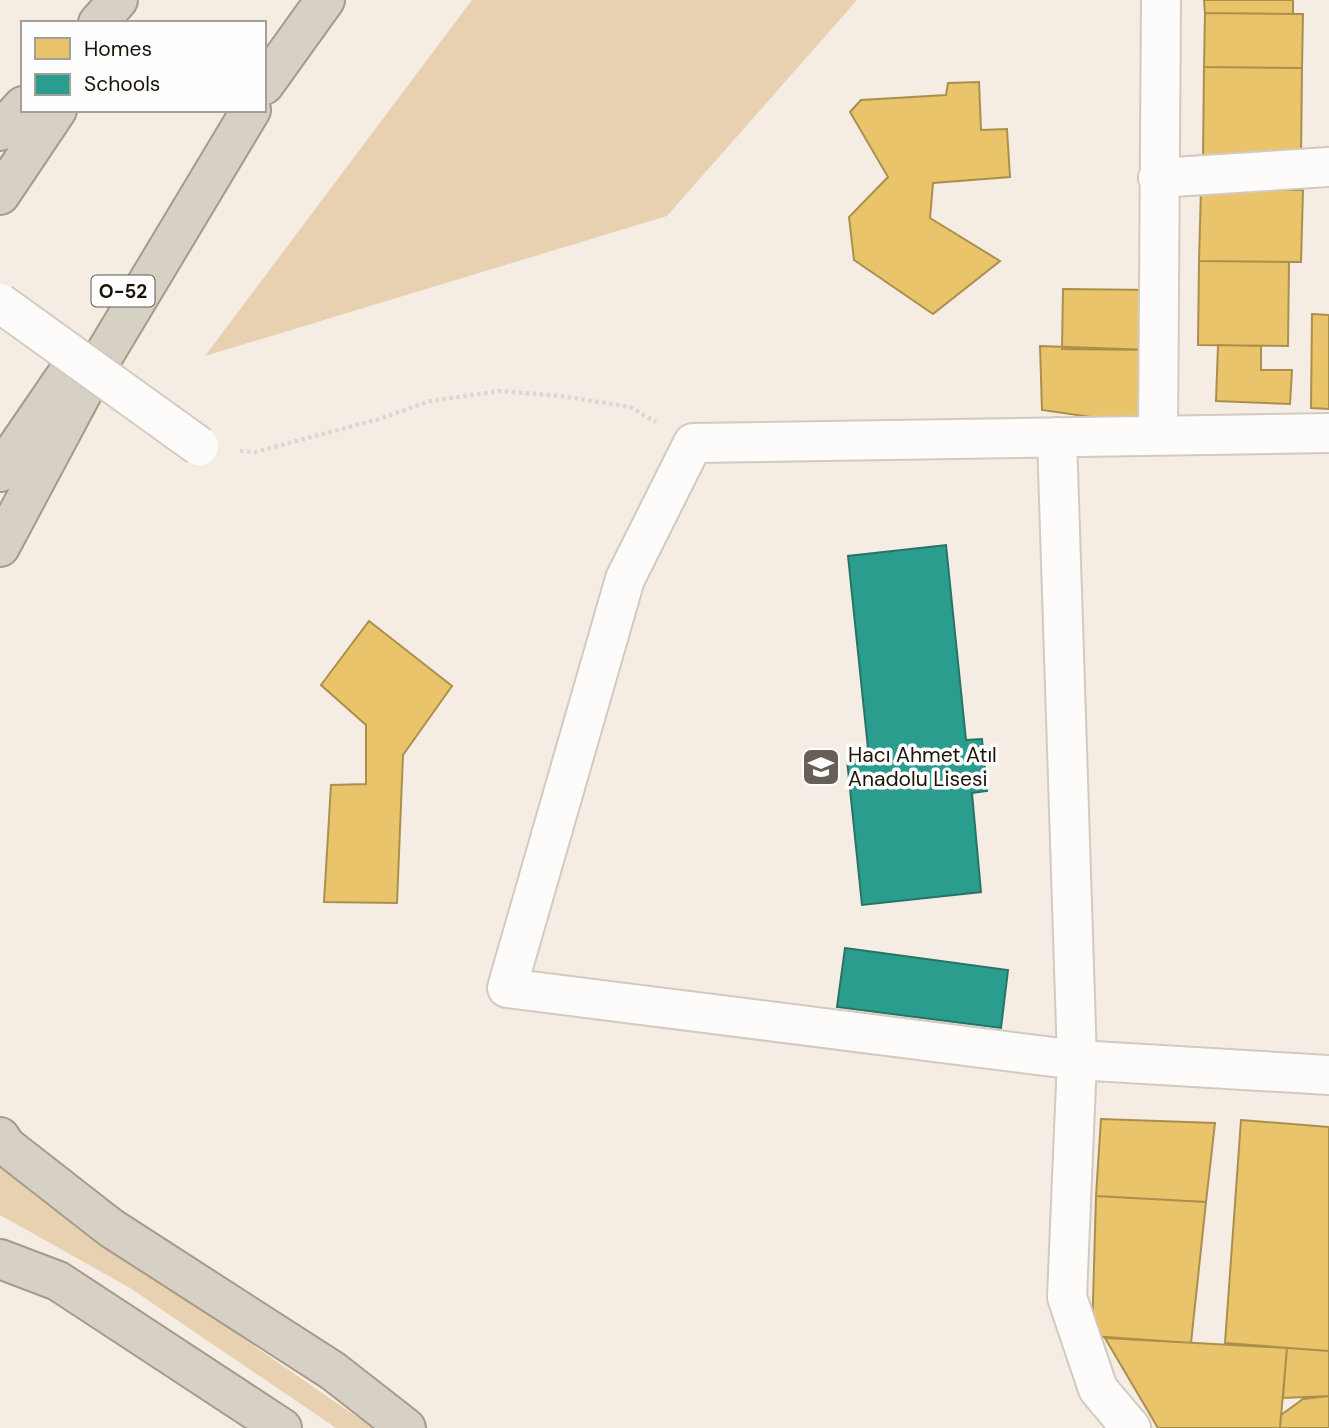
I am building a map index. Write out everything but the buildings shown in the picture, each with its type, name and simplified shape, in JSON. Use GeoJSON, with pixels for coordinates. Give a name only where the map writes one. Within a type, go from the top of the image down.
{"type":"FeatureCollection","features":[{"type":"Feature","properties":{"kind":"highway"},"geometry":{"type":"LineString","coordinates":[[100,21],[118,0]]}},
{"type":"Feature","properties":{"kind":"highway"},"geometry":{"type":"LineString","coordinates":[[117,21],[131,0]]}},
{"type":"Feature","properties":{"kind":"highway"},"geometry":{"type":"LineString","coordinates":[[270,78],[325,0]]}},
{"type":"Feature","properties":{"kind":"highway"},"geometry":{"type":"LineString","coordinates":[[0,131],[21,108]]}},
{"type":"Feature","properties":{"kind":"highway"},"geometry":{"type":"LineString","coordinates":[[0,195],[56,112]]}},
{"type":"Feature","properties":{"kind":"highway"},"geometry":{"type":"LineString","coordinates":[[0,547],[89,380],[248,112]]}},
{"type":"Feature","properties":{"kind":"highway","name":"O-52"},"geometry":{"type":"LineString","coordinates":[[0,472],[248,112]]}},
{"type":"Feature","properties":{"kind":"highway"},"geometry":{"type":"LineString","coordinates":[[0,1138],[6,1146],[111,1228],[333,1371],[406,1428]]}},
{"type":"Feature","properties":{"kind":"highway"},"geometry":{"type":"LineString","coordinates":[[0,1259],[58,1281],[282,1428]]}},
{"type":"Feature","properties":{"kind":"street"},"geometry":{"type":"LineString","coordinates":[[1158,435],[1161,0]]}},
{"type":"Feature","properties":{"kind":"street"},"geometry":{"type":"LineString","coordinates":[[1158,177],[1329,167]]}},
{"type":"Feature","properties":{"kind":"street"},"geometry":{"type":"LineString","coordinates":[[0,303],[199,446]]}},
{"type":"Feature","properties":{"kind":"street"},"geometry":{"type":"LineString","coordinates":[[1329,433],[693,443],[625,579],[507,988],[1077,1060],[1329,1075]]}},
{"type":"Feature","properties":{"kind":"street"},"geometry":{"type":"LineString","coordinates":[[1058,436],[1077,1060],[1067,1297],[1098,1389],[1131,1428]]}},
{"type":"Feature","properties":{"kind":"path"},"geometry":{"type":"LineString","coordinates":[[199,446],[255,452],[379,419],[430,401],[499,391],[561,396],[630,407],[693,443]]}},
{"type":"Feature","properties":{"kind":"shaded area"},"geometry":{"type":"Polygon","coordinates":[[[472,0],[857,0],[667,216],[205,356],[472,0]]]}},
{"type":"Feature","properties":{"kind":"shaded area"},"geometry":{"type":"Polygon","coordinates":[[[0,1159],[28,1190],[373,1428],[336,1428],[130,1288],[0,1215],[0,1159]]]}},
{"type":"Feature","properties":{"kind":"place","name":"Hacı Ahmet Atıl Anadolu Lisesi"},"geometry":{"type":"Point","coordinates":[821,767]}}]}
